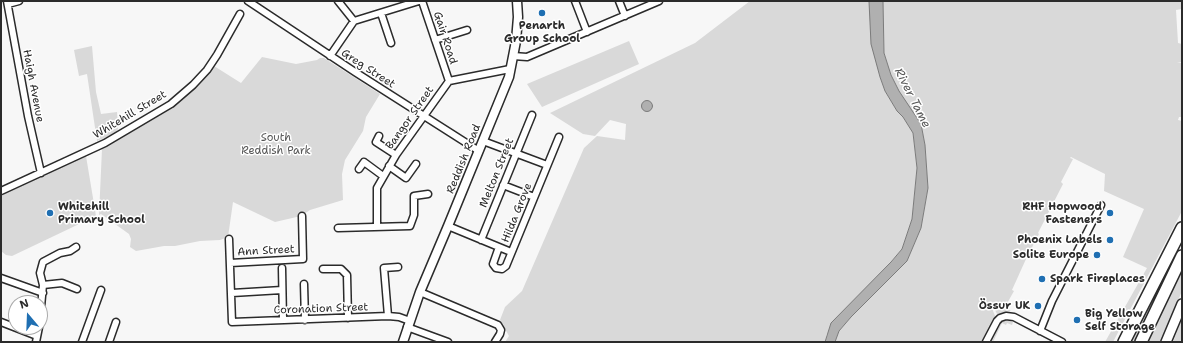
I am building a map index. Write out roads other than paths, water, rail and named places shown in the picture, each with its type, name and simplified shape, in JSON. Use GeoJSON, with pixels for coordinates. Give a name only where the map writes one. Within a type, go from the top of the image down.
{"type":"FeatureCollection","features":[{"type":"Feature","properties":{"kind":"highway"},"geometry":{"type":"LineString","coordinates":[[1124,342],[1182,228]]}},
{"type":"Feature","properties":{"kind":"highway"},"geometry":{"type":"LineString","coordinates":[[1140,342],[1182,256]]}},
{"type":"Feature","properties":{"kind":"main road","name":"Reddish Road"},"geometry":{"type":"LineString","coordinates":[[403,342],[420,292],[509,77],[516,41],[518,17],[517,1]]}},
{"type":"Feature","properties":{"kind":"main road"},"geometry":{"type":"LineString","coordinates":[[1166,342],[1182,304]]}},
{"type":"Feature","properties":{"kind":"street"},"geometry":{"type":"LineString","coordinates":[[8,3],[19,1]]}},
{"type":"Feature","properties":{"kind":"street","name":"Greg Street"},"geometry":{"type":"LineString","coordinates":[[248,1],[330,56],[479,151]]}},
{"type":"Feature","properties":{"kind":"street"},"geometry":{"type":"LineString","coordinates":[[338,1],[354,21]]}},
{"type":"Feature","properties":{"kind":"street"},"geometry":{"type":"LineString","coordinates":[[330,56],[354,21],[419,1]]}},
{"type":"Feature","properties":{"kind":"street","name":"Gair Road"},"geometry":{"type":"LineString","coordinates":[[422,1],[449,81]]}},
{"type":"Feature","properties":{"kind":"street"},"geometry":{"type":"LineString","coordinates":[[575,1],[587,32]]}},
{"type":"Feature","properties":{"kind":"street"},"geometry":{"type":"LineString","coordinates":[[619,1],[625,16]]}},
{"type":"Feature","properties":{"kind":"street"},"geometry":{"type":"LineString","coordinates":[[513,56],[527,57],[659,1]]}},
{"type":"Feature","properties":{"kind":"street","name":"Haigh Avenue"},"geometry":{"type":"LineString","coordinates":[[8,3],[28,116],[41,173]]}},
{"type":"Feature","properties":{"kind":"street"},"geometry":{"type":"LineString","coordinates":[[381,13],[391,43]]}},
{"type":"Feature","properties":{"kind":"street","name":"Whitehill Street"},"geometry":{"type":"LineString","coordinates":[[1,191],[105,143],[171,104],[193,85],[207,70],[240,14]]}},
{"type":"Feature","properties":{"kind":"street"},"geometry":{"type":"LineString","coordinates":[[435,40],[467,30]]}},
{"type":"Feature","properties":{"kind":"street","name":"Bangor Street"},"geometry":{"type":"LineString","coordinates":[[377,227],[377,188],[396,155],[449,81],[510,69]]}},
{"type":"Feature","properties":{"kind":"street","name":"Melton Street"},"geometry":{"type":"LineString","coordinates":[[481,240],[532,115]]}},
{"type":"Feature","properties":{"kind":"street"},"geometry":{"type":"LineString","coordinates":[[379,136],[376,142],[396,155]]}},
{"type":"Feature","properties":{"kind":"street","name":"Hilda Grove"},"geometry":{"type":"LineString","coordinates":[[499,247],[494,264],[496,268],[502,269],[506,266],[512,252],[558,137]]}},
{"type":"Feature","properties":{"kind":"street"},"geometry":{"type":"LineString","coordinates":[[483,141],[546,165]]}},
{"type":"Feature","properties":{"kind":"street"},"geometry":{"type":"LineString","coordinates":[[359,169],[364,162],[383,176]]}},
{"type":"Feature","properties":{"kind":"street"},"geometry":{"type":"LineString","coordinates":[[389,166],[406,178],[416,164]]}},
{"type":"Feature","properties":{"kind":"street"},"geometry":{"type":"LineString","coordinates":[[503,185],[534,197]]}},
{"type":"Feature","properties":{"kind":"street"},"geometry":{"type":"LineString","coordinates":[[338,228],[410,226],[414,215],[414,196],[428,194]]}},
{"type":"Feature","properties":{"kind":"street"},"geometry":{"type":"LineString","coordinates":[[1040,331],[1052,301],[1101,205]]}},
{"type":"Feature","properties":{"kind":"street","name":"Ann Street"},"geometry":{"type":"LineString","coordinates":[[230,263],[303,259],[302,216]]}},
{"type":"Feature","properties":{"kind":"street"},"geometry":{"type":"LineString","coordinates":[[448,226],[512,252]]}},
{"type":"Feature","properties":{"kind":"street"},"geometry":{"type":"LineString","coordinates":[[229,240],[232,293],[282,290]]}},
{"type":"Feature","properties":{"kind":"street"},"geometry":{"type":"LineString","coordinates":[[1,278],[43,293],[40,273],[44,262],[60,253],[70,251],[76,247]]}},
{"type":"Feature","properties":{"kind":"street"},"geometry":{"type":"LineString","coordinates":[[388,316],[384,268],[398,267]]}},
{"type":"Feature","properties":{"kind":"street"},"geometry":{"type":"LineString","coordinates":[[282,268],[283,320]]}},
{"type":"Feature","properties":{"kind":"street"},"geometry":{"type":"LineString","coordinates":[[323,269],[341,269],[347,275],[348,318]]}},
{"type":"Feature","properties":{"kind":"street"},"geometry":{"type":"LineString","coordinates":[[43,285],[62,283],[77,289]]}},
{"type":"Feature","properties":{"kind":"street"},"geometry":{"type":"LineString","coordinates":[[304,284],[305,320]]}},
{"type":"Feature","properties":{"kind":"street"},"geometry":{"type":"LineString","coordinates":[[82,342],[101,290]]}},
{"type":"Feature","properties":{"kind":"street"},"geometry":{"type":"LineString","coordinates":[[420,292],[498,325],[501,330],[494,342]]}},
{"type":"Feature","properties":{"kind":"street","name":"Coronation Street"},"geometry":{"type":"LineString","coordinates":[[232,293],[232,322],[388,316],[399,317],[409,324],[448,342]]}},
{"type":"Feature","properties":{"kind":"street"},"geometry":{"type":"LineString","coordinates":[[986,342],[997,321],[1006,316],[1014,317],[1062,342]]}},
{"type":"Feature","properties":{"kind":"street"},"geometry":{"type":"LineString","coordinates":[[1,322],[36,339]]}},
{"type":"Feature","properties":{"kind":"street"},"geometry":{"type":"LineString","coordinates":[[109,342],[116,322]]}},
{"type":"Feature","properties":{"kind":"place","name":"Penarth Group School"},"geometry":{"type":"Point","coordinates":[542,13]}},
{"type":"Feature","properties":{"kind":"place","name":"Whitehill Primary School"},"geometry":{"type":"Point","coordinates":[50,213]}},
{"type":"Feature","properties":{"kind":"place","name":"RHF Hopwood Fasteners"},"geometry":{"type":"Point","coordinates":[1110,213]}},
{"type":"Feature","properties":{"kind":"place","name":"Phoenix Labels"},"geometry":{"type":"Point","coordinates":[1110,240]}},
{"type":"Feature","properties":{"kind":"place","name":"Solite Europe"},"geometry":{"type":"Point","coordinates":[1097,255]}},
{"type":"Feature","properties":{"kind":"place","name":"Spark Fireplaces"},"geometry":{"type":"Point","coordinates":[1042,279]}},
{"type":"Feature","properties":{"kind":"place","name":"Össur UK"},"geometry":{"type":"Point","coordinates":[1038,306]}},
{"type":"Feature","properties":{"kind":"place","name":"Big Yellow Self Storage"},"geometry":{"type":"Point","coordinates":[1077,320]}},
{"type":"Feature","properties":{"kind":"water label","name":"River Tame"},"geometry":{"type":"Point","coordinates":[912,98]}},
{"type":"Feature","properties":{"kind":"park label","name":"South Reddish Park"},"geometry":{"type":"Point","coordinates":[276,144]}}]}
